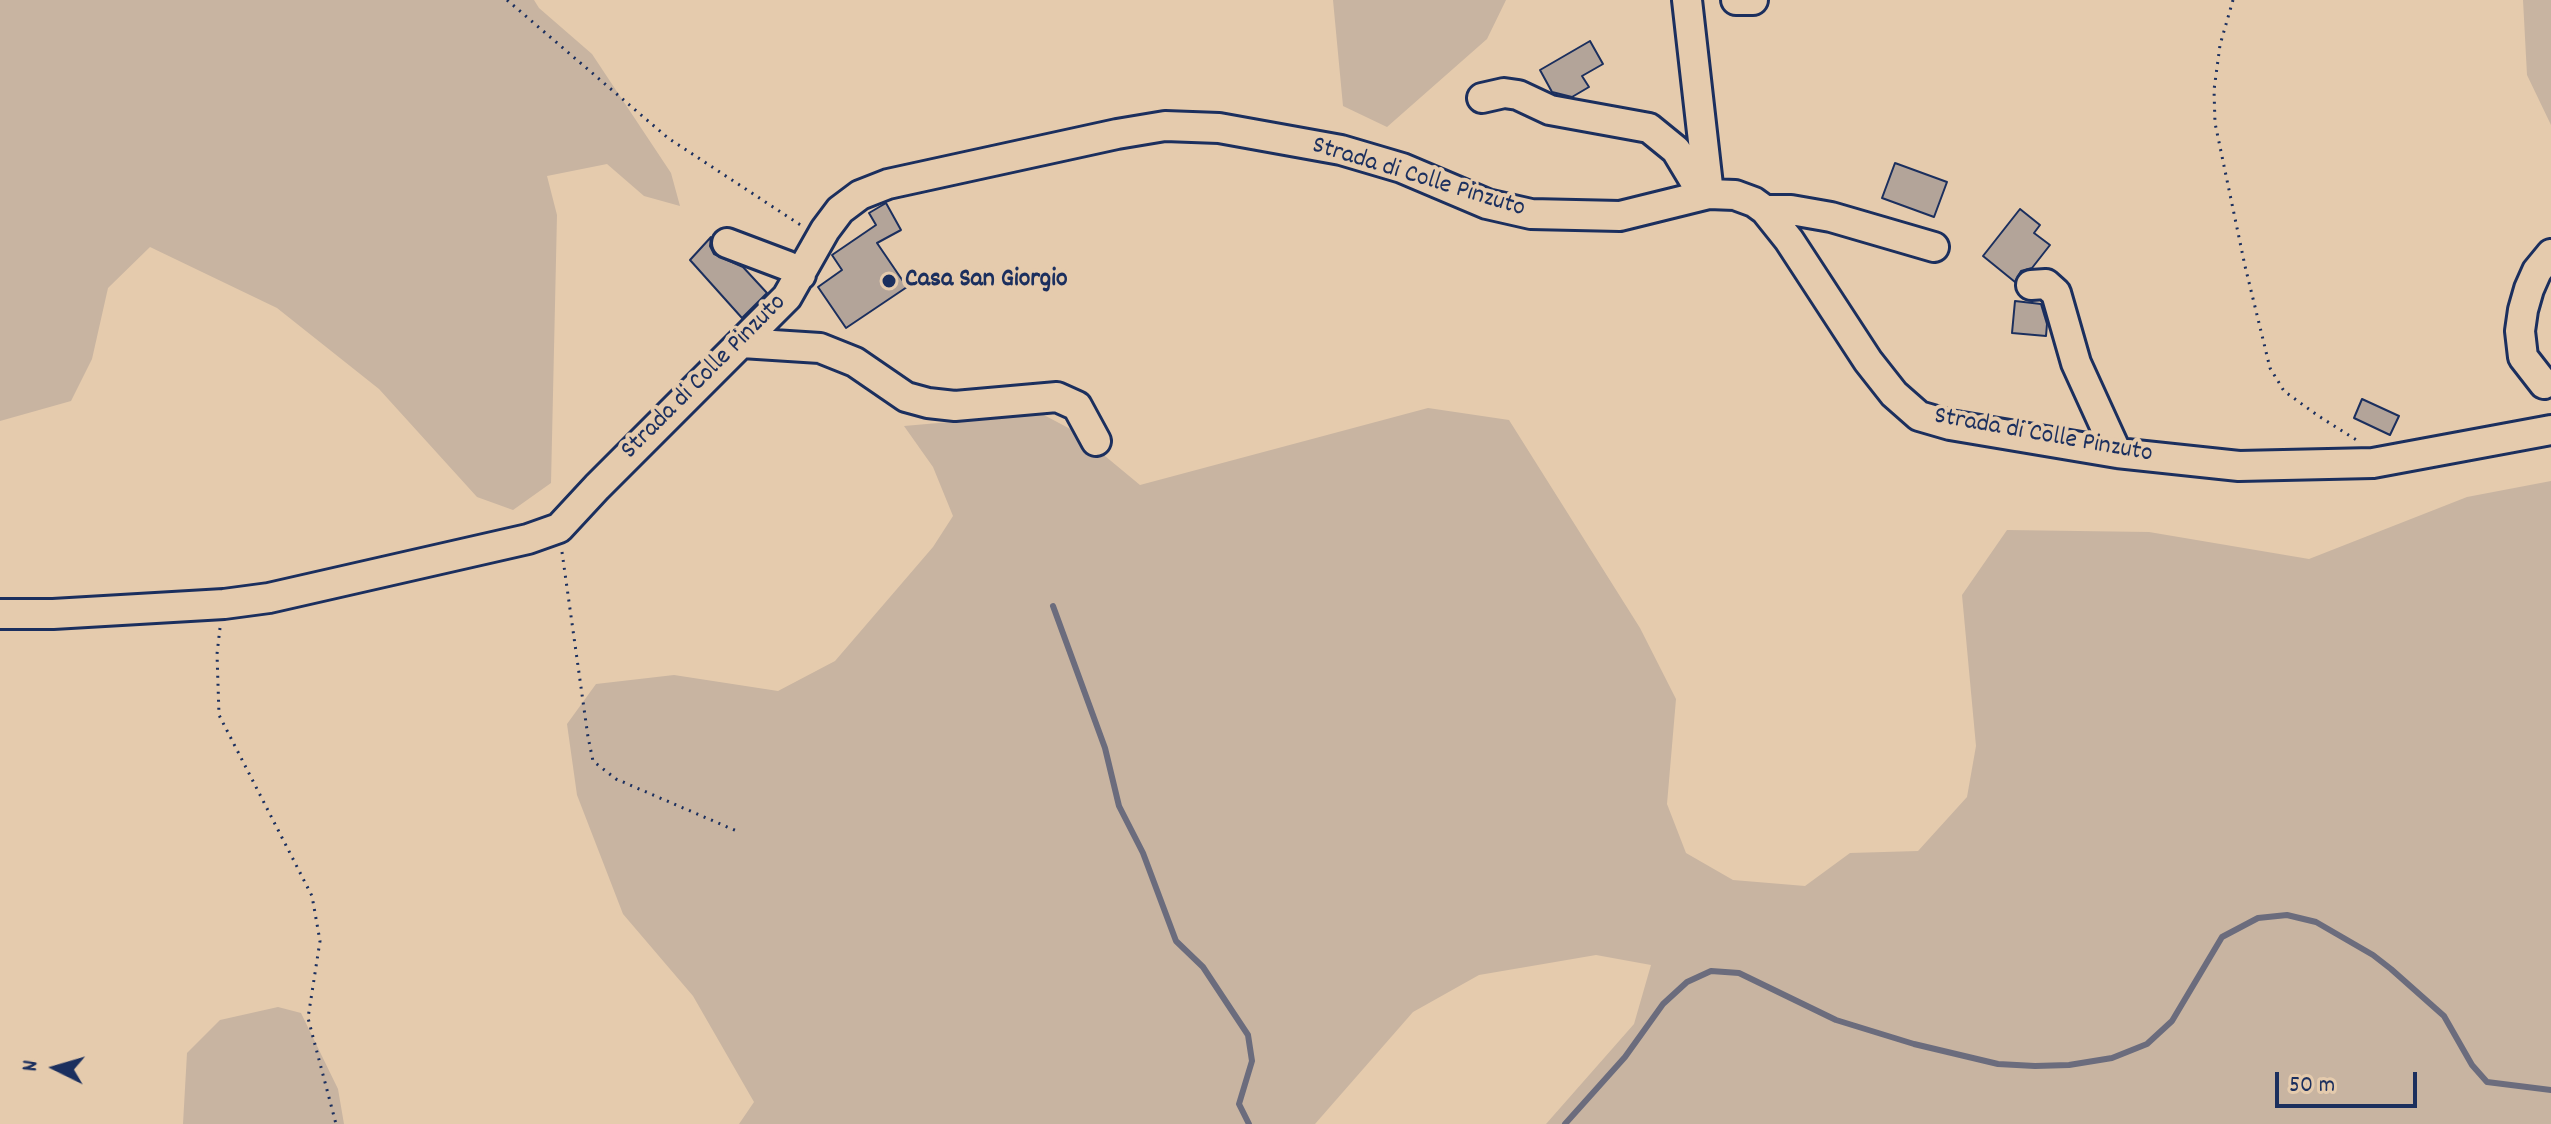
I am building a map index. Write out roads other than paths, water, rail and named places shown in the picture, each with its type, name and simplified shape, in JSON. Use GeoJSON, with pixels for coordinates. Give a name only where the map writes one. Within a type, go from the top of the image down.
{"type":"FeatureCollection","features":[{"type":"Feature","properties":{"kind":"lane"},"geometry":{"type":"LineString","coordinates":[[1687,0],[1706,195]]}},
{"type":"Feature","properties":{"kind":"lane"},"geometry":{"type":"LineString","coordinates":[[1736,0],[1753,0]]}},
{"type":"Feature","properties":{"kind":"lane"},"geometry":{"type":"LineString","coordinates":[[1482,98],[1504,93],[1518,95],[1550,110],[1649,128],[1676,150],[1706,195]]}},
{"type":"Feature","properties":{"kind":"lane","name":"Strada di Colle Pinzuto"},"geometry":{"type":"LineString","coordinates":[[0,614],[224,604],[269,598],[528,539],[559,528],[787,297],[819,239],[840,210],[860,195],[888,184],[1165,126],[1219,128],[1341,150],[1402,168],[1487,204],[1531,214],[1620,216],[1706,195],[1735,195],[1754,202],[1765,210],[1789,240],[1868,361],[1894,394],[1919,416],[1950,425],[2117,453],[2239,466],[2373,463],[2544,431]]}},
{"type":"Feature","properties":{"kind":"lane"},"geometry":{"type":"LineString","coordinates":[[1765,210],[1791,210],[1831,217],[1934,247]]}},
{"type":"Feature","properties":{"kind":"lane"},"geometry":{"type":"LineString","coordinates":[[727,243],[788,266],[801,275]]}},
{"type":"Feature","properties":{"kind":"lane"},"geometry":{"type":"LineString","coordinates":[[2544,431],[2547,381],[2523,357],[2520,331],[2529,289],[2537,271],[2551,254]]}},
{"type":"Feature","properties":{"kind":"lane"},"geometry":{"type":"LineString","coordinates":[[2031,285],[2046,284],[2056,293],[2076,363],[2117,453]]}},
{"type":"Feature","properties":{"kind":"lane"},"geometry":{"type":"LineString","coordinates":[[742,343],[820,348],[855,362],[906,397],[928,403],[955,406],[1057,397],[1077,406],[1096,441]]}},
{"type":"Feature","properties":{"kind":"waterway"},"geometry":{"type":"LineString","coordinates":[[1053,606],[1105,748],[1119,806],[1143,853],[1176,941],[1203,967],[1248,1035],[1252,1061],[1239,1104],[1249,1124]]}},
{"type":"Feature","properties":{"kind":"waterway"},"geometry":{"type":"LineString","coordinates":[[1565,1124],[1625,1057],[1663,1004],[1687,982],[1711,971],[1739,973],[1836,1020],[1914,1044],[1998,1064],[2069,1065],[2112,1058],[2147,1044],[2172,1021],[2222,937],[2258,918],[2287,915],[2316,922],[2391,969],[2444,1016],[2472,1065],[2487,1082],[2551,1090]]}},
{"type":"Feature","properties":{"kind":"place","name":"Casa San Giorgio"},"geometry":{"type":"Point","coordinates":[889,281]}}]}
